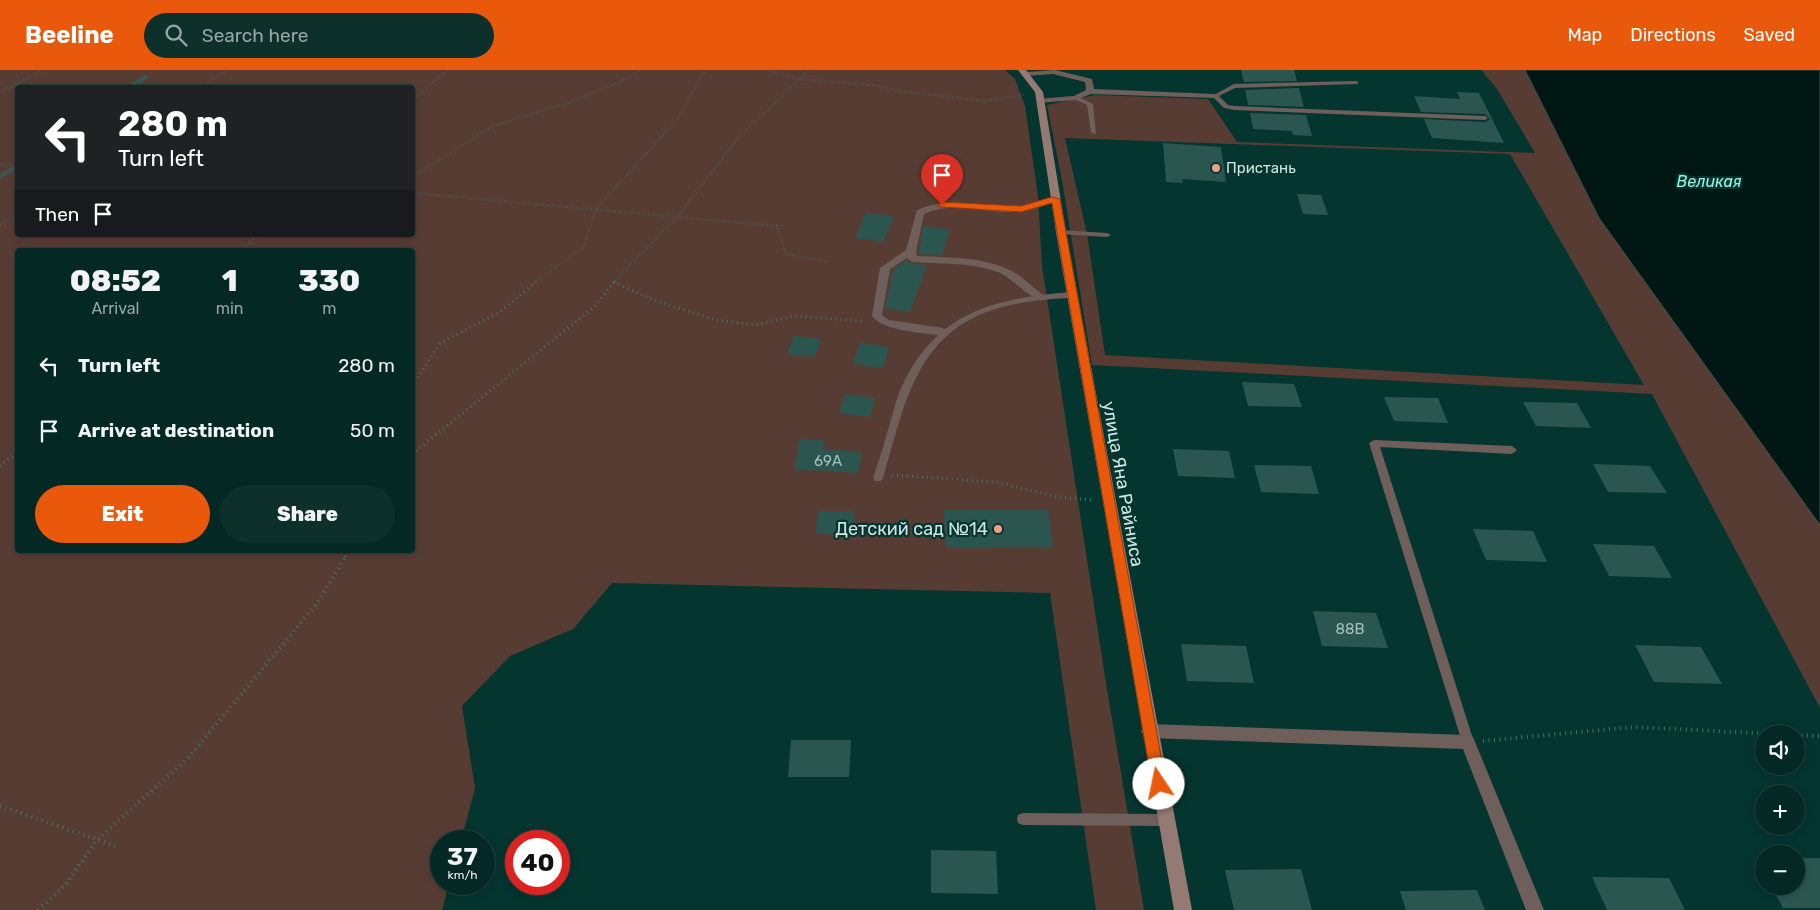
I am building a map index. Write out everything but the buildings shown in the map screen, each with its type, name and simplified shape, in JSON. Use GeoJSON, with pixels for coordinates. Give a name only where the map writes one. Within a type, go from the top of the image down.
{"type":"FeatureCollection","features":[{"type":"Feature","properties":{"kind":"street"},"geometry":{"type":"LineString","coordinates":[[1024,72],[1067,74],[1089,81],[1090,91]]}},
{"type":"Feature","properties":{"kind":"street","name":"улица Яна Райниса"},"geometry":{"type":"LineString","coordinates":[[1024,72],[1040,96],[1055,199],[1108,501],[1183,910]]}},
{"type":"Feature","properties":{"kind":"street"},"geometry":{"type":"LineString","coordinates":[[1040,96],[1076,98],[1090,91],[1215,96]]}},
{"type":"Feature","properties":{"kind":"street"},"geometry":{"type":"LineString","coordinates":[[1038,296],[1012,276],[998,269],[960,263],[912,259],[911,251],[920,212],[927,207],[942,205],[1021,209],[1055,199]]}},
{"type":"Feature","properties":{"kind":"street"},"geometry":{"type":"LineString","coordinates":[[911,251],[885,268],[877,316],[886,323],[943,332]]}},
{"type":"Feature","properties":{"kind":"street"},"geometry":{"type":"LineString","coordinates":[[1149,731],[1468,742],[1535,910]]}},
{"type":"Feature","properties":{"kind":"lane"},"geometry":{"type":"LineString","coordinates":[[1356,83],[1234,86],[1215,96],[1226,107],[1234,108],[1485,118]]}},
{"type":"Feature","properties":{"kind":"lane"},"geometry":{"type":"LineString","coordinates":[[1076,98],[1090,104],[1094,133]]}},
{"type":"Feature","properties":{"kind":"lane"},"geometry":{"type":"LineString","coordinates":[[1061,232],[1107,235]]}},
{"type":"Feature","properties":{"kind":"lane"},"geometry":{"type":"LineString","coordinates":[[878,476],[906,388],[923,354],[943,332],[998,304],[1038,296],[1072,295]]}},
{"type":"Feature","properties":{"kind":"lane"},"geometry":{"type":"LineString","coordinates":[[1468,742],[1374,443],[1512,450]]}},
{"type":"Feature","properties":{"kind":"lane"},"geometry":{"type":"LineString","coordinates":[[1023,819],[1166,820]]}},
{"type":"Feature","properties":{"kind":"path"},"geometry":{"type":"LineString","coordinates":[[0,93],[42,70]]}},
{"type":"Feature","properties":{"kind":"path"},"geometry":{"type":"LineString","coordinates":[[206,85],[216,76],[229,70]]}},
{"type":"Feature","properties":{"kind":"path"},"geometry":{"type":"LineString","coordinates":[[415,98],[448,70]]}},
{"type":"Feature","properties":{"kind":"path"},"geometry":{"type":"LineString","coordinates":[[415,175],[494,126],[570,102],[620,82],[641,70]]}},
{"type":"Feature","properties":{"kind":"path"},"geometry":{"type":"LineString","coordinates":[[415,381],[440,343],[500,312],[551,269],[583,248],[596,208],[677,120],[705,70]]}},
{"type":"Feature","properties":{"kind":"path"},"geometry":{"type":"LineString","coordinates":[[769,70],[799,79],[880,86],[897,91],[985,101],[1040,96]]}},
{"type":"Feature","properties":{"kind":"path"},"geometry":{"type":"LineString","coordinates":[[415,452],[594,307],[614,282],[678,216],[715,170],[736,138],[809,70]]}},
{"type":"Feature","properties":{"kind":"path"},"geometry":{"type":"LineString","coordinates":[[0,164],[15,166]]}},
{"type":"Feature","properties":{"kind":"path"},"geometry":{"type":"LineString","coordinates":[[415,193],[596,208],[777,226],[786,254],[830,262]]}},
{"type":"Feature","properties":{"kind":"path"},"geometry":{"type":"LineString","coordinates":[[0,225],[15,216]]}},
{"type":"Feature","properties":{"kind":"path"},"geometry":{"type":"LineString","coordinates":[[244,248],[256,237]]}},
{"type":"Feature","properties":{"kind":"path"},"geometry":{"type":"LineString","coordinates":[[614,282],[650,299],[716,320],[755,325],[794,316],[886,323]]}},
{"type":"Feature","properties":{"kind":"path"},"geometry":{"type":"LineString","coordinates":[[0,466],[15,454]]}},
{"type":"Feature","properties":{"kind":"path"},"geometry":{"type":"LineString","coordinates":[[878,476],[996,482],[1058,497],[1108,501]]}},
{"type":"Feature","properties":{"kind":"path"},"geometry":{"type":"LineString","coordinates":[[38,910],[66,884],[97,840],[188,758],[318,602],[348,553]]}},
{"type":"Feature","properties":{"kind":"path"},"geometry":{"type":"LineString","coordinates":[[1468,742],[1634,727],[1755,733]]}},
{"type":"Feature","properties":{"kind":"path"},"geometry":{"type":"LineString","coordinates":[[1805,735],[1820,736]]}},
{"type":"Feature","properties":{"kind":"path"},"geometry":{"type":"LineString","coordinates":[[0,806],[120,847]]}},
{"type":"Feature","properties":{"kind":"shaded area"},"geometry":{"type":"Polygon","coordinates":[[[0,70],[1005,70],[1015,79],[1025,106],[1038,196],[1042,266],[1105,677],[1144,910],[1096,910],[1050,593],[612,583],[573,629],[510,656],[462,706],[475,788],[464,830],[430,830],[430,895],[446,895],[442,910],[0,910],[0,70]]]}},
{"type":"Feature","properties":{"kind":"shaded area"},"geometry":{"type":"Polygon","coordinates":[[[1481,70],[1525,70],[1599,218],[1820,525],[1820,708],[1652,394],[1092,365],[1062,180],[1047,105],[1095,95],[1208,99],[1237,142],[1535,153],[1497,89],[1481,70]],[[1065,138],[1087,234],[1105,355],[1644,385],[1510,154],[1065,138]]]}},
{"type":"Feature","properties":{"kind":"water","name":"Великая"},"geometry":{"type":"Polygon","coordinates":[[[1525,70],[1820,70],[1820,525],[1599,218],[1525,70]]]}},
{"type":"Feature","properties":{"kind":"waterway"},"geometry":{"type":"LineString","coordinates":[[132,85],[146,77]]}},
{"type":"Feature","properties":{"kind":"waterway"},"geometry":{"type":"LineString","coordinates":[[0,176],[15,168]]}},
{"type":"Feature","properties":{"kind":"place","name":"Пристань"},"geometry":{"type":"Point","coordinates":[1216,168]}},
{"type":"Feature","properties":{"kind":"place","name":"Детский сад №14"},"geometry":{"type":"Point","coordinates":[998,529]}},
{"type":"Feature","properties":{"kind":"route"},"geometry":{"type":"LineString","coordinates":[[942,205],[1021,209],[1055,199],[1159,784]]}}]}
